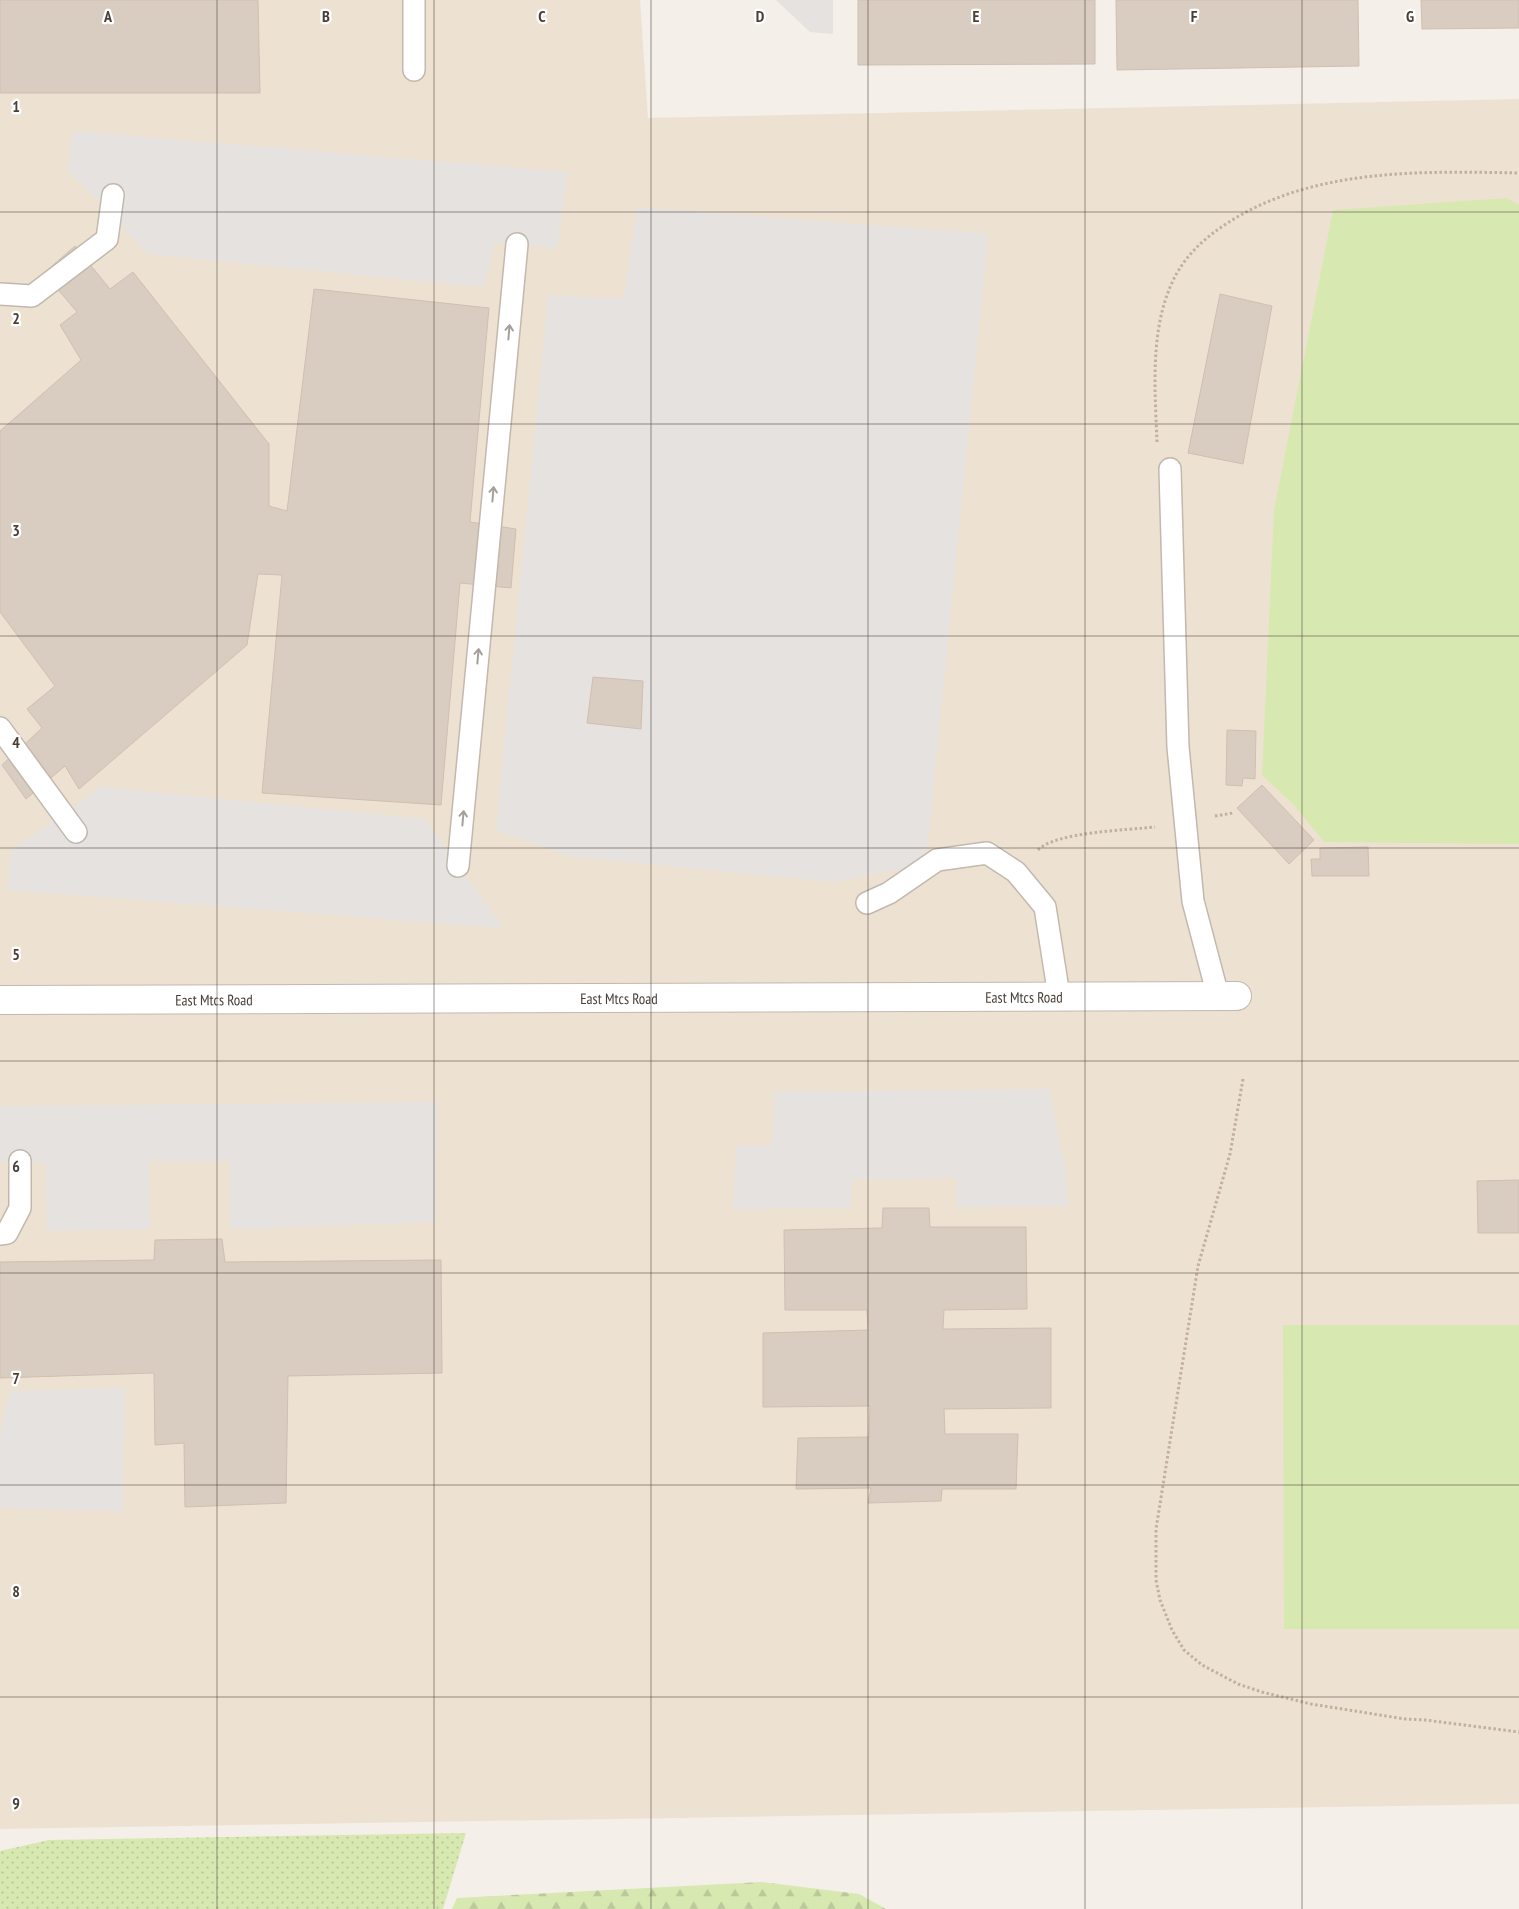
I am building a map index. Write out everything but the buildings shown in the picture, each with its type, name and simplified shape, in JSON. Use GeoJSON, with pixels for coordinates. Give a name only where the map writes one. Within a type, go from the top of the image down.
{"type":"FeatureCollection","features":[{"type":"Feature","properties":{"kind":"street","name":"East Mtcs Road"},"geometry":{"type":"LineString","coordinates":[[0,1000],[1228,996]]}},
{"type":"Feature","properties":{"kind":"lane"},"geometry":{"type":"LineString","coordinates":[[414,0],[414,70]]}},
{"type":"Feature","properties":{"kind":"lane"},"geometry":{"type":"LineString","coordinates":[[0,294],[32,296],[107,239],[113,195]]}},
{"type":"Feature","properties":{"kind":"lane"},"geometry":{"type":"LineString","coordinates":[[458,866],[517,244]]}},
{"type":"Feature","properties":{"kind":"lane"},"geometry":{"type":"LineString","coordinates":[[1170,469],[1178,747],[1193,901],[1228,996]]}},
{"type":"Feature","properties":{"kind":"lane"},"geometry":{"type":"LineString","coordinates":[[0,728],[76,832]]}},
{"type":"Feature","properties":{"kind":"lane"},"geometry":{"type":"LineString","coordinates":[[867,903],[889,893],[937,860],[987,853],[1016,872],[1045,907],[1059,996]]}},
{"type":"Feature","properties":{"kind":"lane"},"geometry":{"type":"LineString","coordinates":[[0,1234],[7,1233],[20,1208],[20,1161]]}},
{"type":"Feature","properties":{"kind":"path"},"geometry":{"type":"LineString","coordinates":[[1170,469],[1157,446],[1156,385],[1158,335],[1171,285],[1185,261],[1200,244],[1244,213],[1270,200],[1307,188],[1338,181],[1376,176],[1440,172],[1519,172]]}},
{"type":"Feature","properties":{"kind":"path"},"geometry":{"type":"LineString","coordinates":[[1016,872],[1043,844],[1070,836],[1157,827],[1233,813]]}},
{"type":"Feature","properties":{"kind":"path"},"geometry":{"type":"LineString","coordinates":[[1243,1079],[1230,1154],[1198,1266],[1157,1520],[1156,1580],[1160,1600],[1172,1630],[1184,1650],[1202,1665],[1238,1684],[1262,1692],[1312,1704],[1405,1720],[1433,1721],[1519,1732]]}},
{"type":"Feature","properties":{"kind":"shaded area"},"geometry":{"type":"Polygon","coordinates":[[[0,0],[640,0],[648,118],[1519,99],[1519,1804],[0,1829],[0,0]]]}},
{"type":"Feature","properties":{"kind":"shaded area"},"geometry":{"type":"Polygon","coordinates":[[[776,0],[833,0],[833,34],[810,32],[776,0]]]}},
{"type":"Feature","properties":{"kind":"shaded area"},"geometry":{"type":"Polygon","coordinates":[[[73,131],[568,172],[557,249],[495,242],[484,287],[148,254],[68,170],[73,131]]]}},
{"type":"Feature","properties":{"kind":"shaded area"},"geometry":{"type":"Polygon","coordinates":[[[637,207],[988,234],[926,864],[834,882],[569,856],[496,830],[548,296],[624,298],[637,207]]]}},
{"type":"Feature","properties":{"kind":"shaded area"},"geometry":{"type":"Polygon","coordinates":[[[102,787],[425,819],[503,928],[7,890],[11,851],[102,787]]]}},
{"type":"Feature","properties":{"kind":"shaded area"},"geometry":{"type":"Polygon","coordinates":[[[1049,1089],[1066,1174],[1068,1206],[956,1207],[957,1178],[852,1180],[850,1208],[733,1209],[736,1146],[772,1145],[775,1092],[1049,1089]]]}},
{"type":"Feature","properties":{"kind":"shaded area"},"geometry":{"type":"Polygon","coordinates":[[[438,1102],[435,1222],[230,1229],[230,1161],[149,1161],[150,1229],[47,1231],[46,1162],[0,1162],[0,1106],[438,1102]]]}},
{"type":"Feature","properties":{"kind":"shaded area"},"geometry":{"type":"Polygon","coordinates":[[[125,1388],[122,1511],[0,1508],[0,1437],[9,1391],[125,1388]]]}},
{"type":"Feature","properties":{"kind":"green space"},"geometry":{"type":"Polygon","coordinates":[[[1507,198],[1519,205],[1519,844],[1324,842],[1294,805],[1262,775],[1274,510],[1333,210],[1507,198]]]}},
{"type":"Feature","properties":{"kind":"green space"},"geometry":{"type":"Polygon","coordinates":[[[1283,1325],[1519,1325],[1519,1629],[1284,1629],[1283,1325]]]}},
{"type":"Feature","properties":{"kind":"green space"},"geometry":{"type":"Polygon","coordinates":[[[466,1833],[443,1909],[0,1909],[0,1851],[49,1840],[466,1833]]]}},
{"type":"Feature","properties":{"kind":"green space"},"geometry":{"type":"Polygon","coordinates":[[[762,1882],[859,1894],[886,1909],[452,1909],[457,1898],[762,1882]]]}}]}
